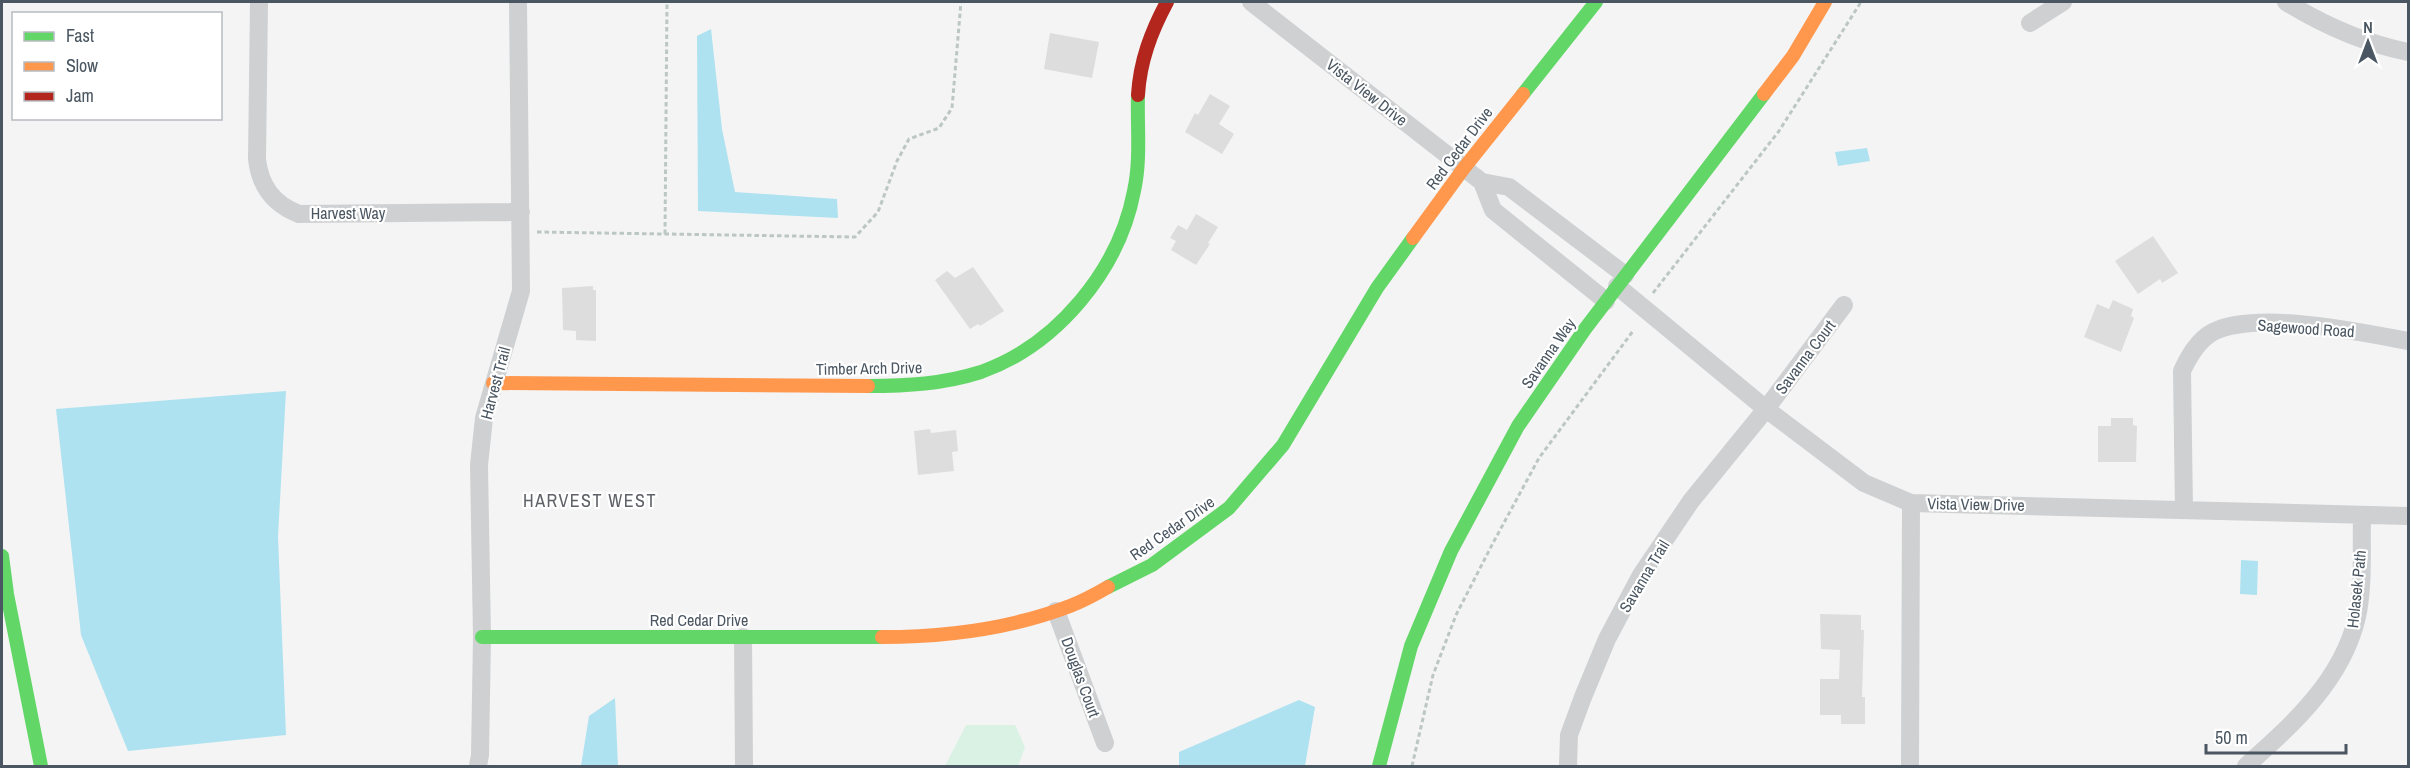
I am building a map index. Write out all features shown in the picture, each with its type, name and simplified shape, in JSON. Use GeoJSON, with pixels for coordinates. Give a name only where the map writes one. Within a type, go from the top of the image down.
{"type":"FeatureCollection","features":[{"type":"Feature","properties":{"kind":"main road","name":"Timber Arch Drive"},"geometry":{"type":"LineString","coordinates":[[493,383],[915,386],[963,378],[1014,357],[1065,319],[1103,271],[1130,213],[1139,163],[1139,70],[1155,24],[1167,2]]}},
{"type":"Feature","properties":{"kind":"main road","name":"Red Cedar Drive"},"geometry":{"type":"LineString","coordinates":[[482,637],[924,637],[999,627],[1071,606],[1152,566],[1229,508],[1283,445],[1377,288],[1464,168],[1596,2]]}},
{"type":"Feature","properties":{"kind":"main road","name":"Savanna Way"},"geometry":{"type":"LineString","coordinates":[[1380,766],[1411,646],[1450,551],[1518,426],[1621,280],[1793,56],[1825,2]]}},
{"type":"Feature","properties":{"kind":"main road"},"geometry":{"type":"LineString","coordinates":[[2,556],[34,743],[41,766]]}},
{"type":"Feature","properties":{"kind":"street","name":"Harvest Way"},"geometry":{"type":"LineString","coordinates":[[259,2],[257,159],[263,184],[277,202],[299,214],[521,212]]}},
{"type":"Feature","properties":{"kind":"street","name":"Harvest Trail"},"geometry":{"type":"LineString","coordinates":[[478,766],[482,637],[479,465],[484,418],[521,291],[518,2]]}},
{"type":"Feature","properties":{"kind":"street","name":"Vista View Drive"},"geometry":{"type":"LineString","coordinates":[[1251,2],[1482,182],[1509,187],[1621,280],[1766,408],[1864,483],[1911,503],[2409,516]]}},
{"type":"Feature","properties":{"kind":"street"},"geometry":{"type":"LineString","coordinates":[[2030,24],[2062,2]]}},
{"type":"Feature","properties":{"kind":"street"},"geometry":{"type":"LineString","coordinates":[[2286,2],[2336,30],[2379,46],[2409,52]]}},
{"type":"Feature","properties":{"kind":"street"},"geometry":{"type":"LineString","coordinates":[[1482,182],[1493,210],[1606,301]]}},
{"type":"Feature","properties":{"kind":"street","name":"Savanna Court"},"geometry":{"type":"LineString","coordinates":[[1766,408],[1844,305]]}},
{"type":"Feature","properties":{"kind":"street","name":"Sagewood Road"},"geometry":{"type":"LineString","coordinates":[[2184,510],[2182,371],[2193,351],[2205,338],[2221,329],[2251,323],[2317,325],[2409,340]]}},
{"type":"Feature","properties":{"kind":"street","name":"Savanna Trail"},"geometry":{"type":"LineString","coordinates":[[1568,766],[1569,735],[1583,697],[1607,639],[1641,575],[1692,501],[1766,408]]}},
{"type":"Feature","properties":{"kind":"street"},"geometry":{"type":"LineString","coordinates":[[1910,766],[1911,503]]}},
{"type":"Feature","properties":{"kind":"street","name":"Holasek Path"},"geometry":{"type":"LineString","coordinates":[[2246,766],[2317,698],[2346,649],[2357,615],[2362,515]]}},
{"type":"Feature","properties":{"kind":"street","name":"Douglas Court"},"geometry":{"type":"LineString","coordinates":[[1056,610],[1105,743]]}},
{"type":"Feature","properties":{"kind":"street"},"geometry":{"type":"LineString","coordinates":[[743,637],[744,766]]}},
{"type":"Feature","properties":{"kind":"path"},"geometry":{"type":"LineString","coordinates":[[665,234],[668,2]]}},
{"type":"Feature","properties":{"kind":"path"},"geometry":{"type":"LineString","coordinates":[[521,232],[855,237],[878,212],[897,161],[909,139],[939,128],[952,108],[961,2]]}},
{"type":"Feature","properties":{"kind":"path"},"geometry":{"type":"LineString","coordinates":[[1652,294],[1786,122],[1862,2]]}},
{"type":"Feature","properties":{"kind":"path"},"geometry":{"type":"LineString","coordinates":[[1412,766],[1433,675],[1456,615],[1492,543],[1539,458],[1633,330]]}},
{"type":"Feature","properties":{"kind":"green space"},"geometry":{"type":"Polygon","coordinates":[[[966,725],[1015,725],[1025,747],[1018,766],[945,766],[966,725]]]}},
{"type":"Feature","properties":{"kind":"water"},"geometry":{"type":"Polygon","coordinates":[[[711,29],[722,129],[735,192],[837,199],[838,218],[698,211],[697,36],[711,29]]]}},
{"type":"Feature","properties":{"kind":"water"},"geometry":{"type":"Polygon","coordinates":[[[1867,148],[1870,161],[1838,166],[1835,152],[1867,148]]]}},
{"type":"Feature","properties":{"kind":"water"},"geometry":{"type":"Polygon","coordinates":[[[286,391],[278,537],[286,735],[128,751],[81,635],[56,409],[286,391]]]}},
{"type":"Feature","properties":{"kind":"water"},"geometry":{"type":"Polygon","coordinates":[[[2241,560],[2258,561],[2257,595],[2240,594],[2241,560]]]}},
{"type":"Feature","properties":{"kind":"water"},"geometry":{"type":"Polygon","coordinates":[[[615,698],[618,766],[581,766],[589,716],[615,698]]]}},
{"type":"Feature","properties":{"kind":"water"},"geometry":{"type":"Polygon","coordinates":[[[1299,700],[1315,707],[1305,766],[1179,766],[1179,752],[1299,700]]]}},
{"type":"Feature","properties":{"kind":"building"},"geometry":{"type":"Polygon","coordinates":[[[1050,33],[1099,42],[1092,78],[1044,69],[1050,33]]]}},
{"type":"Feature","properties":{"kind":"building"},"geometry":{"type":"Polygon","coordinates":[[[1210,94],[1230,106],[1219,124],[1234,134],[1222,154],[1185,132],[1195,113],[1198,115],[1210,94]]]}},
{"type":"Feature","properties":{"kind":"building"},"geometry":{"type":"Polygon","coordinates":[[[1196,214],[1218,227],[1196,265],[1171,250],[1176,241],[1170,238],[1178,225],[1187,230],[1196,214]]]}},
{"type":"Feature","properties":{"kind":"building"},"geometry":{"type":"Polygon","coordinates":[[[2153,236],[2178,273],[2162,283],[2160,279],[2138,294],[2115,261],[2153,236]]]}},
{"type":"Feature","properties":{"kind":"building"},"geometry":{"type":"Polygon","coordinates":[[[973,267],[1004,311],[980,326],[978,324],[970,329],[935,280],[947,271],[955,278],[973,267]]]}},
{"type":"Feature","properties":{"kind":"building"},"geometry":{"type":"Polygon","coordinates":[[[593,286],[593,290],[596,290],[596,341],[576,340],[576,331],[563,330],[562,288],[593,286]]]}},
{"type":"Feature","properties":{"kind":"building"},"geometry":{"type":"Polygon","coordinates":[[[2113,300],[2133,309],[2131,316],[2134,318],[2121,352],[2084,337],[2097,304],[2109,309],[2113,300]]]}},
{"type":"Feature","properties":{"kind":"building"},"geometry":{"type":"Polygon","coordinates":[[[2111,418],[2133,418],[2133,425],[2137,426],[2136,462],[2098,462],[2098,426],[2111,426],[2111,418]]]}},
{"type":"Feature","properties":{"kind":"building"},"geometry":{"type":"Polygon","coordinates":[[[930,429],[931,433],[956,430],[958,451],[952,452],[954,471],[918,475],[914,431],[930,429]]]}},
{"type":"Feature","properties":{"kind":"building"},"geometry":{"type":"Polygon","coordinates":[[[1820,614],[1861,615],[1861,630],[1864,630],[1862,697],[1865,697],[1865,724],[1841,724],[1841,715],[1820,715],[1820,679],[1839,679],[1840,650],[1821,649],[1820,614]]]}},
{"type":"Feature","properties":{"kind":"traffic: fast"},"geometry":{"type":"LineString","coordinates":[[1523,94],[1596,2]]}},
{"type":"Feature","properties":{"kind":"traffic: fast"},"geometry":{"type":"LineString","coordinates":[[1379,766],[1411,646],[1451,551],[1518,426],[1585,329],[1764,94]]}},
{"type":"Feature","properties":{"kind":"traffic: fast"},"geometry":{"type":"LineString","coordinates":[[868,386],[925,384],[981,372],[1009,360],[1059,324],[1099,276],[1126,220],[1134,191],[1137,167],[1138,95]]}},
{"type":"Feature","properties":{"kind":"traffic: fast"},"geometry":{"type":"LineString","coordinates":[[1108,587],[1152,565],[1229,508],[1283,445],[1377,288],[1413,238]]}},
{"type":"Feature","properties":{"kind":"traffic: fast"},"geometry":{"type":"LineString","coordinates":[[2,556],[7,594],[41,766]]}},
{"type":"Feature","properties":{"kind":"traffic: fast"},"geometry":{"type":"LineString","coordinates":[[482,637],[882,637]]}},
{"type":"Feature","properties":{"kind":"traffic: slow"},"geometry":{"type":"LineString","coordinates":[[1764,94],[1793,56],[1825,2]]}},
{"type":"Feature","properties":{"kind":"traffic: slow"},"geometry":{"type":"LineString","coordinates":[[1413,238],[1464,168],[1523,94]]}},
{"type":"Feature","properties":{"kind":"traffic: slow"},"geometry":{"type":"LineString","coordinates":[[493,383],[868,386]]}},
{"type":"Feature","properties":{"kind":"traffic: slow"},"geometry":{"type":"LineString","coordinates":[[882,637],[954,633],[1024,621],[1070,606],[1108,587]]}},
{"type":"Feature","properties":{"kind":"traffic: jam"},"geometry":{"type":"LineString","coordinates":[[1138,95],[1147,47],[1167,2]]}},
{"type":"Feature","properties":{"kind":"district","name":"HARVEST WEST"},"geometry":{"type":"Point","coordinates":[590,500]}}]}
